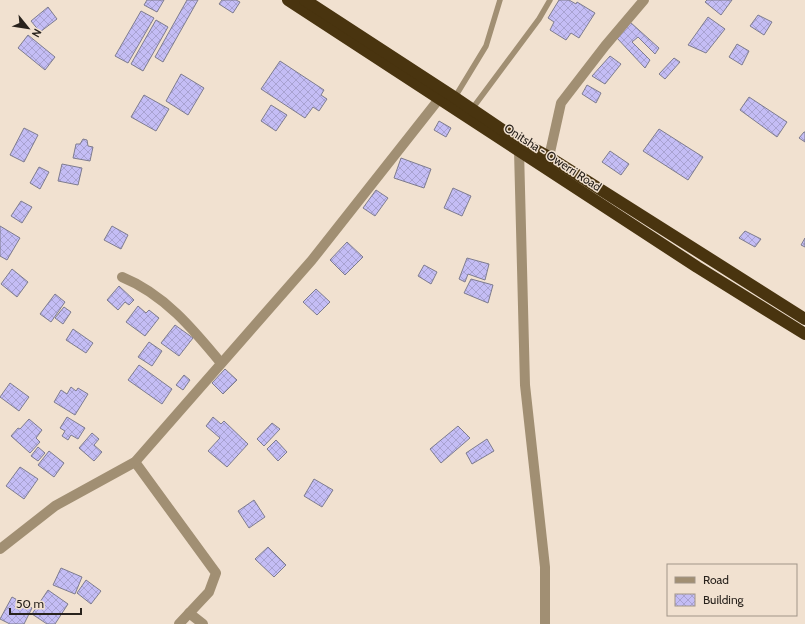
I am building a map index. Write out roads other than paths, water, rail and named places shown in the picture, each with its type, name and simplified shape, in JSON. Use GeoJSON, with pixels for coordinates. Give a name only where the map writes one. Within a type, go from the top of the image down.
{"type":"FeatureCollection","features":[{"type":"Feature","properties":{"kind":"highway","name":"Onitsha - Owerri Road"},"geometry":{"type":"LineString","coordinates":[[288,0],[697,267],[805,334]]}},
{"type":"Feature","properties":{"kind":"highway","name":"Onitsha - Owerri Road"},"geometry":{"type":"LineString","coordinates":[[305,0],[516,139],[549,158],[805,319]]}},
{"type":"Feature","properties":{"kind":"street"},"geometry":{"type":"LineString","coordinates":[[549,158],[561,103],[604,46],[644,0]]}},
{"type":"Feature","properties":{"kind":"street"},"geometry":{"type":"LineString","coordinates":[[0,549],[55,506],[135,462],[312,260],[439,99]]}},
{"type":"Feature","properties":{"kind":"street"},"geometry":{"type":"LineString","coordinates":[[519,150],[525,385],[545,567],[544,624]]}},
{"type":"Feature","properties":{"kind":"street"},"geometry":{"type":"LineString","coordinates":[[122,277],[134,282],[158,298],[190,326],[221,363]]}},
{"type":"Feature","properties":{"kind":"street"},"geometry":{"type":"LineString","coordinates":[[135,462],[216,572],[209,592],[179,624]]}},
{"type":"Feature","properties":{"kind":"street"},"geometry":{"type":"LineString","coordinates":[[190,613],[203,624]]}},
{"type":"Feature","properties":{"kind":"lane"},"geometry":{"type":"LineString","coordinates":[[454,97],[486,46],[500,0]]}},
{"type":"Feature","properties":{"kind":"lane"},"geometry":{"type":"LineString","coordinates":[[472,109],[539,19],[550,0]]}}]}
